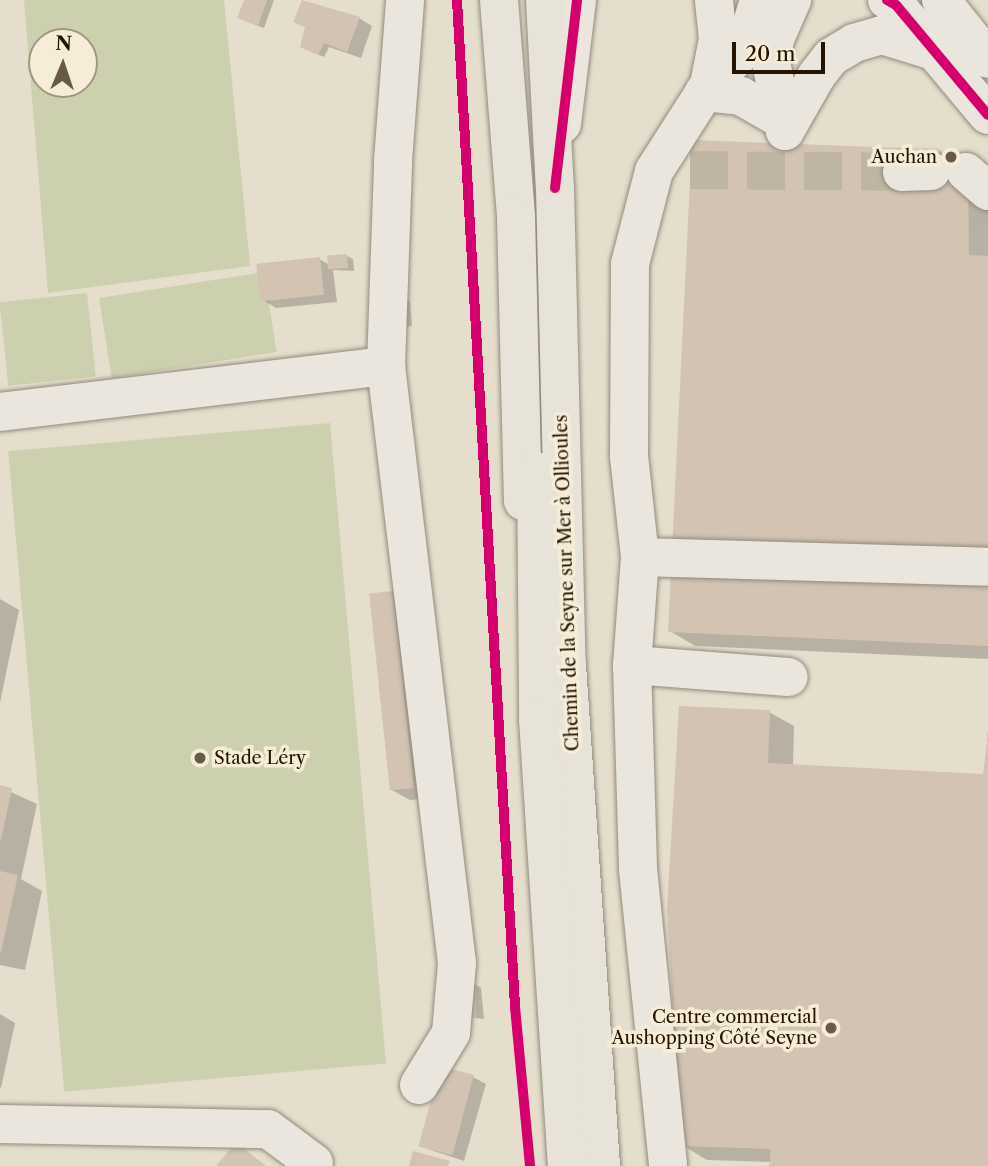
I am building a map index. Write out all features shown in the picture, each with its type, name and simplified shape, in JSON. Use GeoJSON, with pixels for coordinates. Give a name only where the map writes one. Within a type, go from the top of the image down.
{"type":"FeatureCollection","features":[{"type":"Feature","properties":{"kind":"main road"},"geometry":{"type":"LineString","coordinates":[[499,0],[516,217],[520,430],[530,653],[538,719]]}},
{"type":"Feature","properties":{"kind":"main road","name":"Chemin de la Seyne sur Mer à Ollioules"},"geometry":{"type":"LineString","coordinates":[[528,0],[535,285],[538,719],[567,1166]]}},
{"type":"Feature","properties":{"kind":"main road","name":"Chemin de la Seyne sur Mer à Ollioules"},"geometry":{"type":"LineString","coordinates":[[544,0],[555,188],[567,665],[601,1166]]}},
{"type":"Feature","properties":{"kind":"street"},"geometry":{"type":"LineString","coordinates":[[405,0],[393,161],[386,366],[457,963],[451,1033],[419,1085]]}},
{"type":"Feature","properties":{"kind":"street"},"geometry":{"type":"LineString","coordinates":[[555,188],[577,0]]}},
{"type":"Feature","properties":{"kind":"street"},"geometry":{"type":"LineString","coordinates":[[569,62],[599,0]]}},
{"type":"Feature","properties":{"kind":"street"},"geometry":{"type":"LineString","coordinates":[[668,1164],[638,869],[632,666],[640,557],[629,456],[630,264],[706,88],[718,39],[714,0]]}},
{"type":"Feature","properties":{"kind":"street"},"geometry":{"type":"LineString","coordinates":[[706,88],[744,50],[759,0]]}},
{"type":"Feature","properties":{"kind":"street"},"geometry":{"type":"LineString","coordinates":[[783,125],[771,62],[775,38],[792,0]]}},
{"type":"Feature","properties":{"kind":"street"},"geometry":{"type":"LineString","coordinates":[[887,0],[937,52],[988,115]]}},
{"type":"Feature","properties":{"kind":"street"},"geometry":{"type":"LineString","coordinates":[[941,0],[988,59]]}},
{"type":"Feature","properties":{"kind":"street"},"geometry":{"type":"LineString","coordinates":[[783,125],[831,57],[854,43],[882,34],[937,52]]}},
{"type":"Feature","properties":{"kind":"street"},"geometry":{"type":"LineString","coordinates":[[706,88],[741,96],[783,125]]}},
{"type":"Feature","properties":{"kind":"street"},"geometry":{"type":"LineString","coordinates":[[0,412],[386,366]]}},
{"type":"Feature","properties":{"kind":"street"},"geometry":{"type":"LineString","coordinates":[[640,557],[988,567]]}},
{"type":"Feature","properties":{"kind":"street"},"geometry":{"type":"LineString","coordinates":[[632,666],[789,677]]}},
{"type":"Feature","properties":{"kind":"street"},"geometry":{"type":"LineString","coordinates":[[0,1124],[268,1129],[314,1163]]}},
{"type":"Feature","properties":{"kind":"green space"},"geometry":{"type":"Polygon","coordinates":[[[24,0],[224,0],[250,266],[48,293],[32,98],[98,98],[98,28],[28,28],[28,49],[24,0]]]}},
{"type":"Feature","properties":{"kind":"green space"},"geometry":{"type":"Polygon","coordinates":[[[264,272],[277,352],[112,378],[99,298],[264,272]]]}},
{"type":"Feature","properties":{"kind":"green space"},"geometry":{"type":"Polygon","coordinates":[[[87,293],[96,377],[8,386],[0,302],[87,293]]]}},
{"type":"Feature","properties":{"kind":"green space","name":"Stade Léry"},"geometry":{"type":"Polygon","coordinates":[[[330,423],[386,1064],[64,1092],[8,451],[330,423]]]}},
{"type":"Feature","properties":{"kind":"building"},"geometry":{"type":"Polygon","coordinates":[[[244,0],[267,0],[258,26],[237,18],[244,0]]]}},
{"type":"Feature","properties":{"kind":"building"},"geometry":{"type":"Polygon","coordinates":[[[302,0],[360,17],[347,52],[324,43],[318,55],[300,47],[305,27],[293,22],[302,0]]]}},
{"type":"Feature","properties":{"kind":"building"},"geometry":{"type":"Polygon","coordinates":[[[692,140],[903,148],[902,182],[930,185],[932,151],[968,153],[969,255],[988,256],[988,646],[668,632],[692,140]]]}},
{"type":"Feature","properties":{"kind":"building"},"geometry":{"type":"Polygon","coordinates":[[[347,254],[348,268],[328,269],[327,255],[347,254]]]}},
{"type":"Feature","properties":{"kind":"building"},"geometry":{"type":"Polygon","coordinates":[[[320,257],[324,295],[260,301],[256,264],[320,257]]]}},
{"type":"Feature","properties":{"kind":"building"},"geometry":{"type":"Polygon","coordinates":[[[393,591],[414,788],[390,790],[369,594],[393,591]]]}},
{"type":"Feature","properties":{"kind":"building","name":"Centre commercial Aushopping Côté Seyne"},"geometry":{"type":"Polygon","coordinates":[[[679,706],[770,710],[768,763],[983,774],[988,735],[988,1166],[769,1166],[771,1149],[680,1146],[667,909],[679,706]]]}},
{"type":"Feature","properties":{"kind":"building"},"geometry":{"type":"Polygon","coordinates":[[[0,785],[12,788],[1,840],[0,840],[0,785]]]}},
{"type":"Feature","properties":{"kind":"building"},"geometry":{"type":"Polygon","coordinates":[[[0,871],[18,875],[1,952],[0,952],[0,871]]]}},
{"type":"Feature","properties":{"kind":"building"},"geometry":{"type":"Polygon","coordinates":[[[463,983],[476,983],[476,1018],[463,1018],[463,983]]]}},
{"type":"Feature","properties":{"kind":"building"},"geometry":{"type":"Polygon","coordinates":[[[440,1066],[474,1075],[452,1155],[419,1146],[440,1066]]]}},
{"type":"Feature","properties":{"kind":"building"},"geometry":{"type":"Polygon","coordinates":[[[236,1142],[266,1166],[216,1166],[236,1142]]]}},
{"type":"Feature","properties":{"kind":"building"},"geometry":{"type":"Polygon","coordinates":[[[413,1151],[450,1161],[448,1166],[409,1166],[413,1151]]]}},
{"type":"Feature","properties":{"kind":"tunnel"},"geometry":{"type":"LineString","coordinates":[[690,170],[902,172]]}},
{"type":"Feature","properties":{"kind":"cycle path"},"geometry":{"type":"LineString","coordinates":[[457,0],[515,1007],[530,1166]]}},
{"type":"Feature","properties":{"kind":"cycle path"},"geometry":{"type":"LineString","coordinates":[[555,188],[577,0]]}},
{"type":"Feature","properties":{"kind":"cycle path"},"geometry":{"type":"LineString","coordinates":[[887,0],[896,5],[988,115]]}},
{"type":"Feature","properties":{"kind":"place","name":"Auchan"},"geometry":{"type":"Point","coordinates":[951,157]}},
{"type":"Feature","properties":{"kind":"place","name":"Stade Léry"},"geometry":{"type":"Point","coordinates":[200,758]}},
{"type":"Feature","properties":{"kind":"place","name":"Centre commercial Aushopping Côté Seyne"},"geometry":{"type":"Point","coordinates":[831,1028]}}]}
